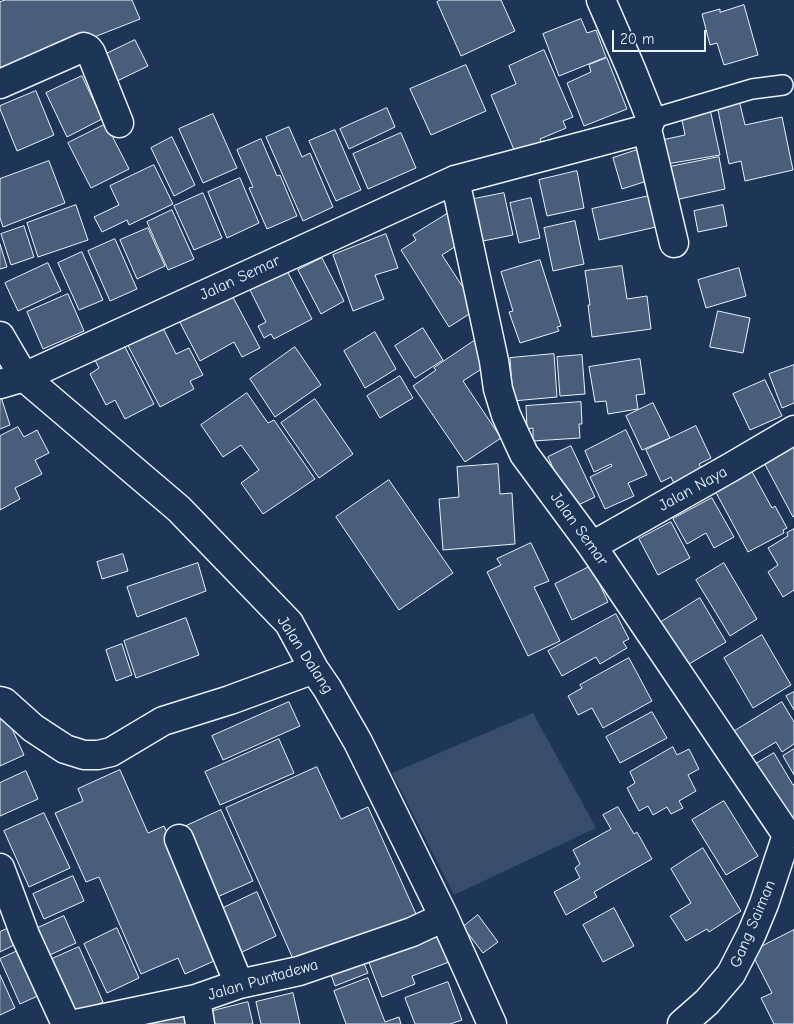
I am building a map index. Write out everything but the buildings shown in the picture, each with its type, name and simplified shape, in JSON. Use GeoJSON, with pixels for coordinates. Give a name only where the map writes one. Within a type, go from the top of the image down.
{"type":"FeatureCollection","features":[{"type":"Feature","properties":{"kind":"street"},"geometry":{"type":"LineString","coordinates":[[601,0],[631,69],[649,124],[674,242]]}},
{"type":"Feature","properties":{"kind":"street"},"geometry":{"type":"LineString","coordinates":[[0,84],[84,47],[92,53],[119,123]]}},
{"type":"Feature","properties":{"kind":"street","name":"Jalan Semar"},"geometry":{"type":"LineString","coordinates":[[12,380],[455,180],[649,124]]}},
{"type":"Feature","properties":{"kind":"street","name":"Jalan Semar"},"geometry":{"type":"LineString","coordinates":[[455,180],[494,361],[498,388],[506,415],[524,454],[592,546],[791,833]]}},
{"type":"Feature","properties":{"kind":"street","name":"Jalan Dalang"},"geometry":{"type":"LineString","coordinates":[[0,336],[12,380],[179,509],[289,623],[358,742],[444,917],[492,1024]]}},
{"type":"Feature","properties":{"kind":"street","name":"Jalan Naya"},"geometry":{"type":"LineString","coordinates":[[592,546],[794,430]]}},
{"type":"Feature","properties":{"kind":"street"},"geometry":{"type":"LineString","coordinates":[[0,701],[4,702],[33,728],[64,750],[84,755],[98,755],[111,752],[163,721],[230,700],[314,669]]}},
{"type":"Feature","properties":{"kind":"street","name":"Gang Saiman"},"geometry":{"type":"LineString","coordinates":[[682,1024],[707,1002],[731,974],[752,933],[791,833]]}},
{"type":"Feature","properties":{"kind":"street"},"geometry":{"type":"LineString","coordinates":[[179,838],[239,984]]}},
{"type":"Feature","properties":{"kind":"street"},"geometry":{"type":"LineString","coordinates":[[0,868],[24,935],[66,1024]]}},
{"type":"Feature","properties":{"kind":"street","name":"Jalan Puntadewa"},"geometry":{"type":"LineString","coordinates":[[76,1024],[198,1012],[239,984],[299,971],[412,932],[444,917]]}},
{"type":"Feature","properties":{"kind":"lane"},"geometry":{"type":"LineString","coordinates":[[649,124],[752,89],[783,85]]}},
{"type":"Feature","properties":{"kind":"shaded area"},"geometry":{"type":"Polygon","coordinates":[[[533,713],[596,828],[454,895],[392,773],[533,713]]]}}]}
